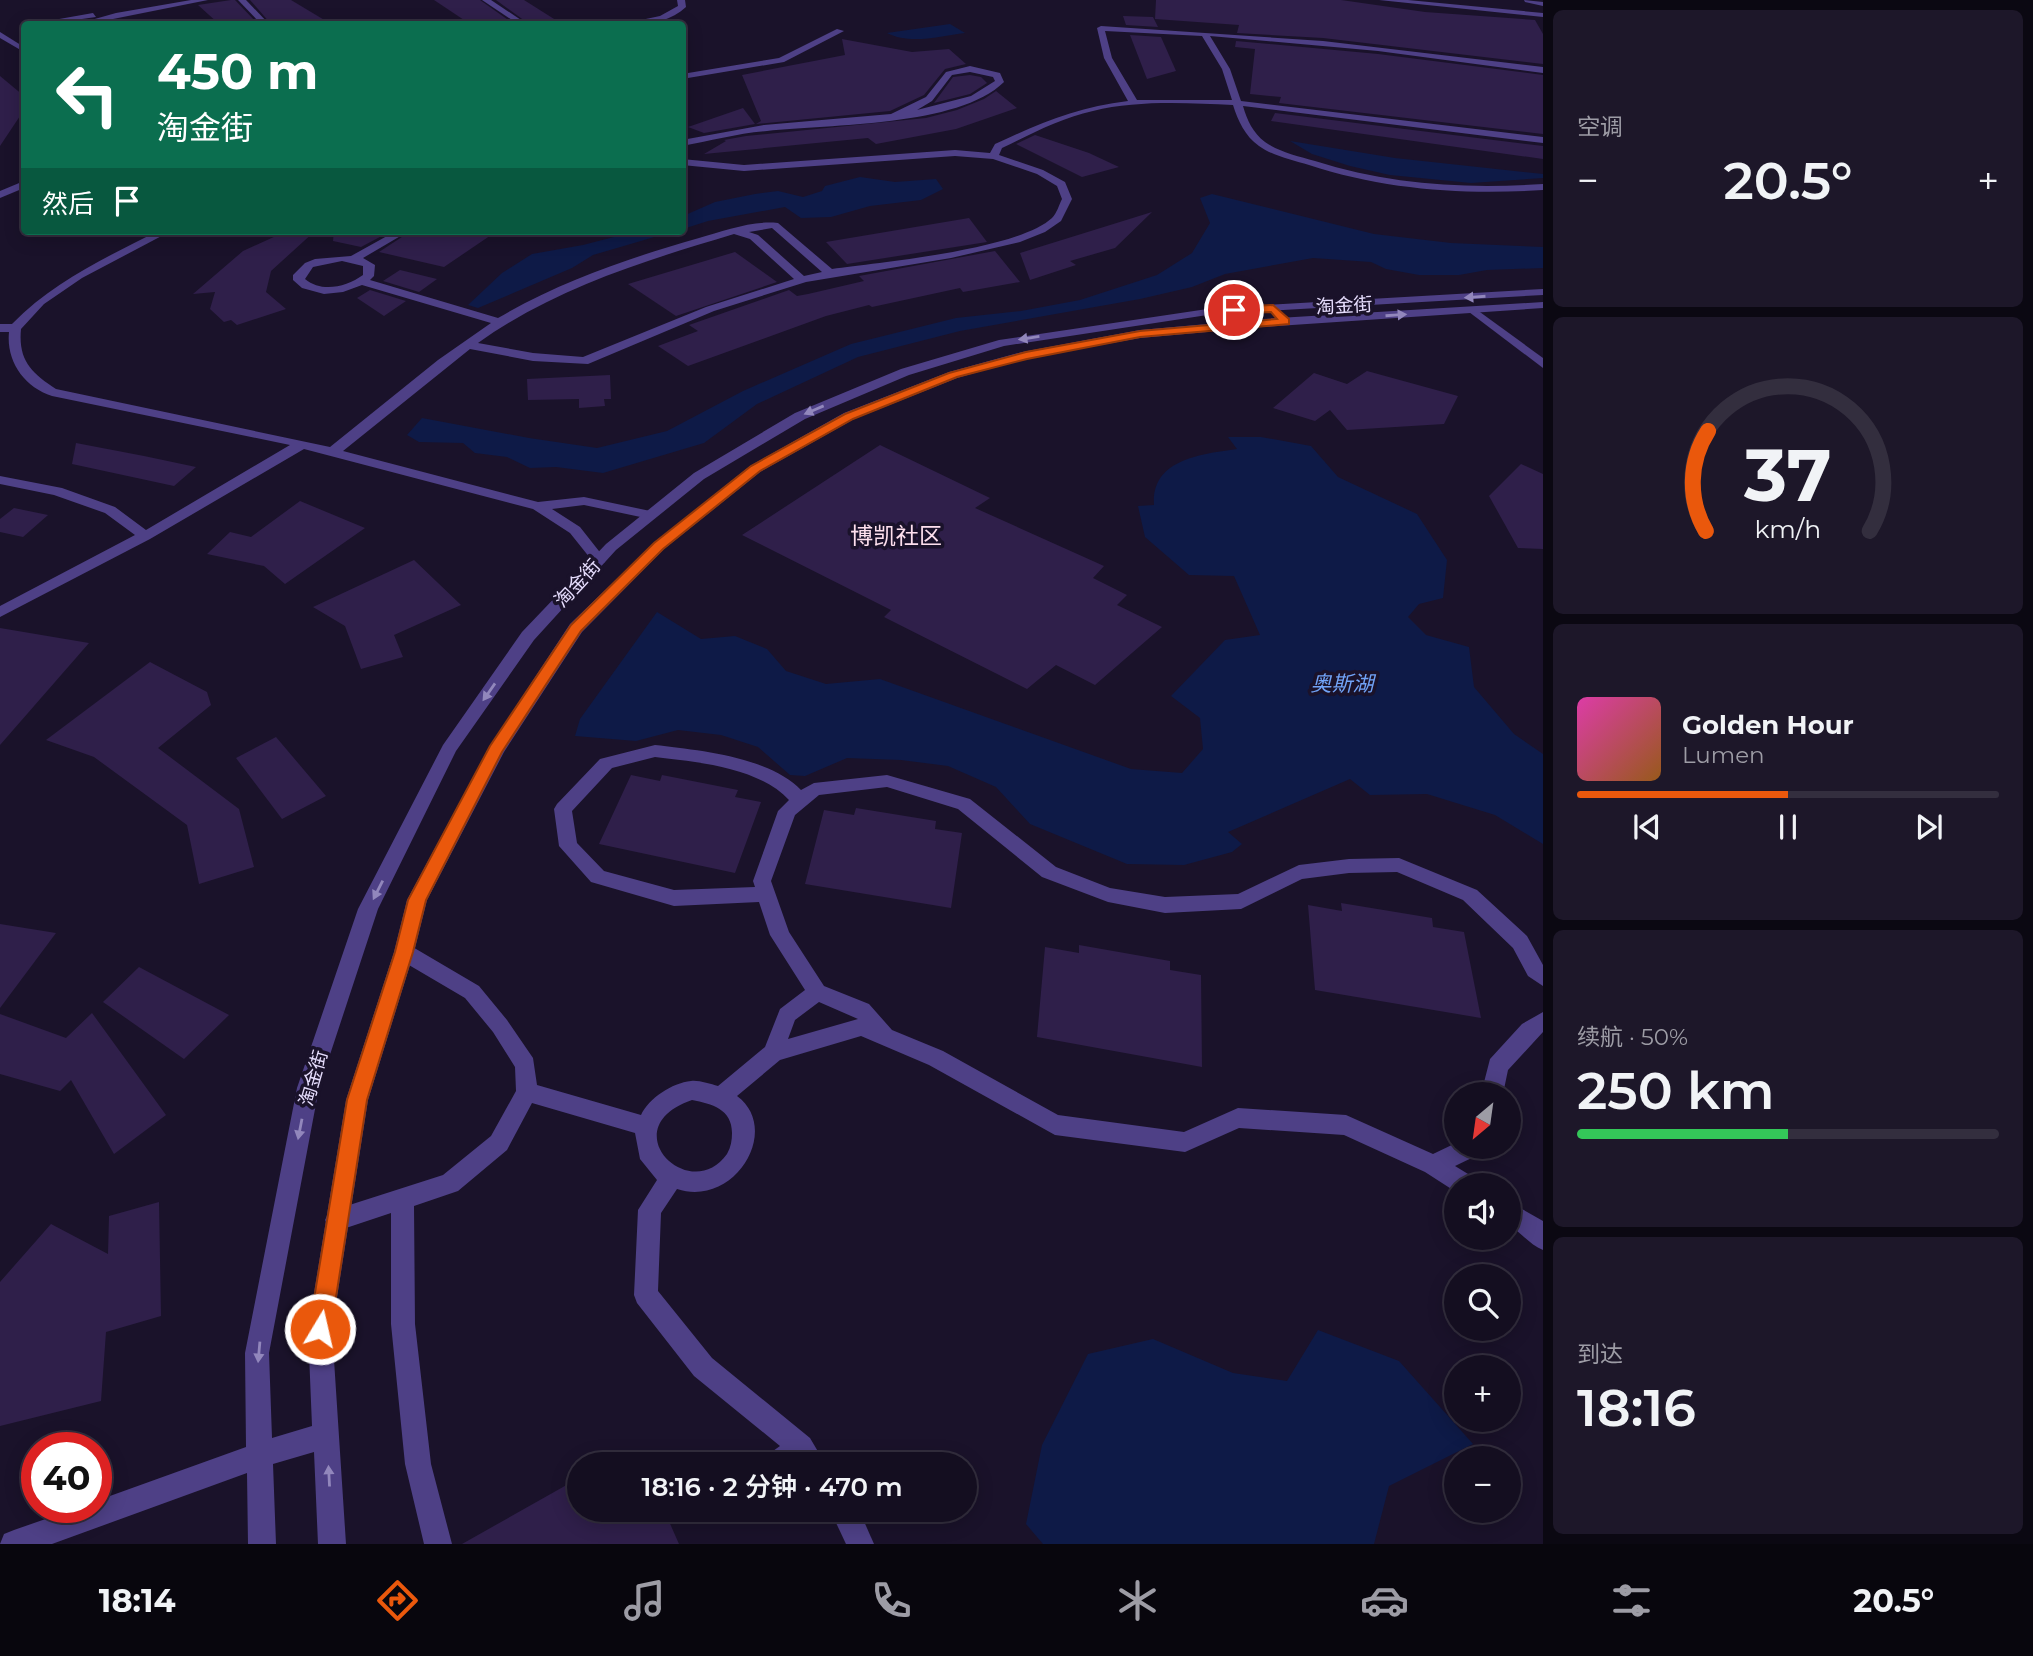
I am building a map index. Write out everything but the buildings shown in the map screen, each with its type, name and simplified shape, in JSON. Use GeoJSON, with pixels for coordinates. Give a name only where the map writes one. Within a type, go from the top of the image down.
{"type":"FeatureCollection","features":[{"type":"Feature","properties":{"kind":"street"},"geometry":{"type":"LineString","coordinates":[[92,21],[204,0]]}},
{"type":"Feature","properties":{"kind":"street"},"geometry":{"type":"LineString","coordinates":[[242,0],[262,21]]}},
{"type":"Feature","properties":{"kind":"street"},"geometry":{"type":"LineString","coordinates":[[485,0],[518,21]]}},
{"type":"Feature","properties":{"kind":"street"},"geometry":{"type":"LineString","coordinates":[[647,21],[674,14],[682,7],[681,0]]}},
{"type":"Feature","properties":{"kind":"street"},"geometry":{"type":"LineString","coordinates":[[1384,0],[1543,15]]}},
{"type":"Feature","properties":{"kind":"street"},"geometry":{"type":"LineString","coordinates":[[1528,0],[1543,4]]}},
{"type":"Feature","properties":{"kind":"street"},"geometry":{"type":"LineString","coordinates":[[53,21],[82,16],[116,15],[125,21]]}},
{"type":"Feature","properties":{"kind":"street"},"geometry":{"type":"LineString","coordinates":[[1134,103],[1120,83],[1101,28],[1205,33],[1419,52],[1543,70]]}},
{"type":"Feature","properties":{"kind":"street"},"geometry":{"type":"LineString","coordinates":[[686,76],[780,60],[840,31]]}},
{"type":"Feature","properties":{"kind":"street"},"geometry":{"type":"LineString","coordinates":[[0,34],[11,32]]}},
{"type":"Feature","properties":{"kind":"street"},"geometry":{"type":"LineString","coordinates":[[1205,33],[1210,49],[1226,66],[1244,122],[1261,144],[1294,158],[1353,176],[1414,187],[1467,190],[1543,187]]}},
{"type":"Feature","properties":{"kind":"street"},"geometry":{"type":"LineString","coordinates":[[0,34],[21,48]]}},
{"type":"Feature","properties":{"kind":"street"},"geometry":{"type":"LineString","coordinates":[[686,143],[764,128],[894,116],[949,105],[989,91],[1000,82],[997,75],[983,70],[965,69],[951,73],[927,100],[894,116]]}},
{"type":"Feature","properties":{"kind":"street"},"geometry":{"type":"LineString","coordinates":[[994,156],[998,146],[1052,121],[1092,108],[1134,103],[1237,103],[1543,140]]}},
{"type":"Feature","properties":{"kind":"street"},"geometry":{"type":"LineString","coordinates":[[467,345],[533,357],[584,361],[710,309],[802,280],[985,248],[1026,236],[1056,220],[1066,199],[1060,184],[1040,172],[994,156],[955,153],[744,168],[686,162]]}},
{"type":"Feature","properties":{"kind":"street"},"geometry":{"type":"LineString","coordinates":[[0,195],[21,185]]}},
{"type":"Feature","properties":{"kind":"street"},"geometry":{"type":"LineString","coordinates":[[333,452],[467,345],[500,322],[570,285],[645,257],[734,231],[774,225],[830,273]]}},
{"type":"Feature","properties":{"kind":"street"},"geometry":{"type":"LineString","coordinates":[[734,231],[754,237],[802,280]]}},
{"type":"Feature","properties":{"kind":"street"},"geometry":{"type":"LineString","coordinates":[[158,235],[78,276],[40,302],[15,328],[12,345],[23,372],[52,392],[302,444],[538,506],[575,530],[599,560]]}},
{"type":"Feature","properties":{"kind":"street"},"geometry":{"type":"LineString","coordinates":[[354,259],[397,235]]}},
{"type":"Feature","properties":{"kind":"street"},"geometry":{"type":"LineString","coordinates":[[354,259],[369,265],[368,276],[362,281],[342,288],[319,290],[299,280],[303,270],[319,261],[354,259]]}},
{"type":"Feature","properties":{"kind":"street"},"geometry":{"type":"LineString","coordinates":[[362,281],[500,322]]}},
{"type":"Feature","properties":{"kind":"street","name":"淘金街"},"geometry":{"type":"LineString","coordinates":[[262,1544],[257,1353],[308,1088],[368,909],[449,749],[528,636],[599,560],[699,476],[800,416],[905,372],[1003,343],[1201,313],[1543,292]]}},
{"type":"Feature","properties":{"kind":"street","name":"淘金街"},"geometry":{"type":"LineString","coordinates":[[332,1544],[320,1329],[357,1100],[404,952],[417,900],[496,750],[576,628],[659,546],[755,469],[849,416],[953,375],[1026,355],[1140,334],[1286,321],[1543,305]]}},
{"type":"Feature","properties":{"kind":"street"},"geometry":{"type":"LineString","coordinates":[[1273,309],[1286,321]]}},
{"type":"Feature","properties":{"kind":"street"},"geometry":{"type":"LineString","coordinates":[[1473,310],[1543,363]]}},
{"type":"Feature","properties":{"kind":"street"},"geometry":{"type":"LineString","coordinates":[[0,328],[15,328]]}},
{"type":"Feature","properties":{"kind":"street"},"geometry":{"type":"LineString","coordinates":[[0,612],[145,536],[302,444]]}},
{"type":"Feature","properties":{"kind":"street"},"geometry":{"type":"LineString","coordinates":[[0,480],[57,491],[110,510],[145,536]]}},
{"type":"Feature","properties":{"kind":"street"},"geometry":{"type":"LineString","coordinates":[[538,506],[584,501],[650,515]]}},
{"type":"Feature","properties":{"kind":"street"},"geometry":{"type":"LineString","coordinates":[[628,533],[659,546]]}},
{"type":"Feature","properties":{"kind":"street"},"geometry":{"type":"LineString","coordinates":[[767,894],[674,898],[598,877],[568,846],[563,809],[606,763],[655,751],[719,758],[785,783],[800,800]]}},
{"type":"Feature","properties":{"kind":"street"},"geometry":{"type":"LineString","coordinates":[[884,1036],[862,1010],[817,992],[780,935],[762,881],[787,811],[814,789],[887,781],[964,804],[1049,872],[1108,895],[1165,905],[1241,901],[1299,872],[1349,866],[1399,865],[1470,894],[1520,942],[1535,970],[1543,978]]}},
{"type":"Feature","properties":{"kind":"street"},"geometry":{"type":"LineString","coordinates":[[337,1220],[450,1183],[499,1143],[527,1092],[525,1065],[500,1026],[472,992],[404,952]]}},
{"type":"Feature","properties":{"kind":"street"},"geometry":{"type":"LineString","coordinates":[[773,1053],[787,1015],[817,992]]}},
{"type":"Feature","properties":{"kind":"street"},"geometry":{"type":"LineString","coordinates":[[1495,1082],[1498,1066],[1529,1030],[1543,1021]]}},
{"type":"Feature","properties":{"kind":"street"},"geometry":{"type":"LineString","coordinates":[[722,1096],[773,1053],[862,1027],[936,1058],[1055,1125],[1185,1142],[1238,1118],[1346,1125],[1446,1173]]}},
{"type":"Feature","properties":{"kind":"street"},"geometry":{"type":"LineString","coordinates":[[692,1090],[722,1096],[734,1106],[743,1119],[746,1134],[743,1149],[735,1163],[722,1174],[705,1180],[688,1181],[658,1168],[649,1156],[645,1141],[647,1127],[658,1108],[676,1094],[692,1090]]}},
{"type":"Feature","properties":{"kind":"street"},"geometry":{"type":"LineString","coordinates":[[527,1092],[647,1127]]}},
{"type":"Feature","properties":{"kind":"street"},"geometry":{"type":"LineString","coordinates":[[1433,1165],[1446,1159]]}},
{"type":"Feature","properties":{"kind":"street"},"geometry":{"type":"LineString","coordinates":[[672,1176],[650,1210],[646,1295],[703,1367],[802,1452]]}},
{"type":"Feature","properties":{"kind":"street"},"geometry":{"type":"LineString","coordinates":[[402,1199],[403,1324],[418,1464],[438,1544]]}},
{"type":"Feature","properties":{"kind":"street"},"geometry":{"type":"LineString","coordinates":[[1521,1220],[1532,1226],[1543,1239]]}},
{"type":"Feature","properties":{"kind":"street"},"geometry":{"type":"LineString","coordinates":[[14,1544],[260,1455],[326,1435]]}},
{"type":"Feature","properties":{"kind":"street"},"geometry":{"type":"LineString","coordinates":[[850,1522],[860,1544]]}},
{"type":"Feature","properties":{"kind":"water"},"geometry":{"type":"Polygon","coordinates":[[[950,24],[965,33],[915,39],[887,33],[950,24]]]}},
{"type":"Feature","properties":{"kind":"water"},"geometry":{"type":"Polygon","coordinates":[[[1290,141],[1395,158],[1543,174],[1543,178],[1471,183],[1390,175],[1312,154],[1290,141]]]}},
{"type":"Feature","properties":{"kind":"water"},"geometry":{"type":"Polygon","coordinates":[[[860,177],[895,182],[936,179],[943,189],[921,200],[870,206],[831,217],[801,218],[785,207],[708,221],[686,228],[686,215],[715,202],[778,191],[803,197],[822,191],[825,186],[860,177]]]}},
{"type":"Feature","properties":{"kind":"water"},"geometry":{"type":"Polygon","coordinates":[[[1212,194],[1374,234],[1451,243],[1543,247],[1543,268],[1487,270],[1459,275],[1419,275],[1386,269],[1371,262],[1313,258],[1225,274],[1192,287],[1140,299],[960,331],[858,357],[757,404],[704,443],[603,473],[556,467],[530,468],[507,457],[475,453],[463,443],[419,442],[407,435],[422,418],[597,448],[667,431],[743,391],[851,344],[956,318],[1021,311],[1080,300],[1157,275],[1192,253],[1210,223],[1200,198],[1212,194]]]}},
{"type":"Feature","properties":{"kind":"water"},"geometry":{"type":"Polygon","coordinates":[[[622,235],[661,235],[593,255],[572,268],[478,308],[468,305],[502,273],[532,254],[622,235]]]}},
{"type":"Feature","properties":{"kind":"water","name":"奥斯湖"},"geometry":{"type":"Polygon","coordinates":[[[1228,437],[1261,437],[1311,446],[1338,477],[1417,514],[1447,560],[1443,598],[1419,604],[1408,617],[1426,635],[1469,647],[1474,687],[1514,734],[1543,754],[1543,844],[1495,815],[1427,794],[1370,795],[1350,779],[1228,832],[1242,844],[1232,852],[1184,865],[1127,864],[1030,824],[996,787],[948,766],[901,760],[847,758],[805,776],[790,775],[758,747],[721,735],[678,730],[636,741],[575,736],[580,719],[657,612],[701,639],[735,636],[767,649],[786,671],[826,684],[880,679],[1131,769],[1182,773],[1203,749],[1200,718],[1171,696],[1225,640],[1260,635],[1234,576],[1189,575],[1145,537],[1138,506],[1154,505],[1155,490],[1170,468],[1209,453],[1237,449],[1228,437]]]}},
{"type":"Feature","properties":{"kind":"water"},"geometry":{"type":"Polygon","coordinates":[[[1318,1330],[1399,1361],[1444,1411],[1444,1432],[1462,1432],[1473,1444],[1444,1446],[1444,1458],[1389,1486],[1374,1544],[1043,1544],[1026,1524],[1042,1445],[1088,1354],[1153,1339],[1233,1373],[1287,1381],[1318,1330]]]}},
{"type":"Feature","properties":{"kind":"district","name":"博凯社区"},"geometry":{"type":"Point","coordinates":[896,536]}},
{"type":"Feature","properties":{"kind":"route"},"geometry":{"type":"LineString","coordinates":[[320,1329],[357,1100],[404,952],[417,900],[496,750],[576,628],[659,546],[755,469],[849,416],[953,375],[1026,355],[1140,334],[1286,321],[1273,309],[1234,310]]}}]}
